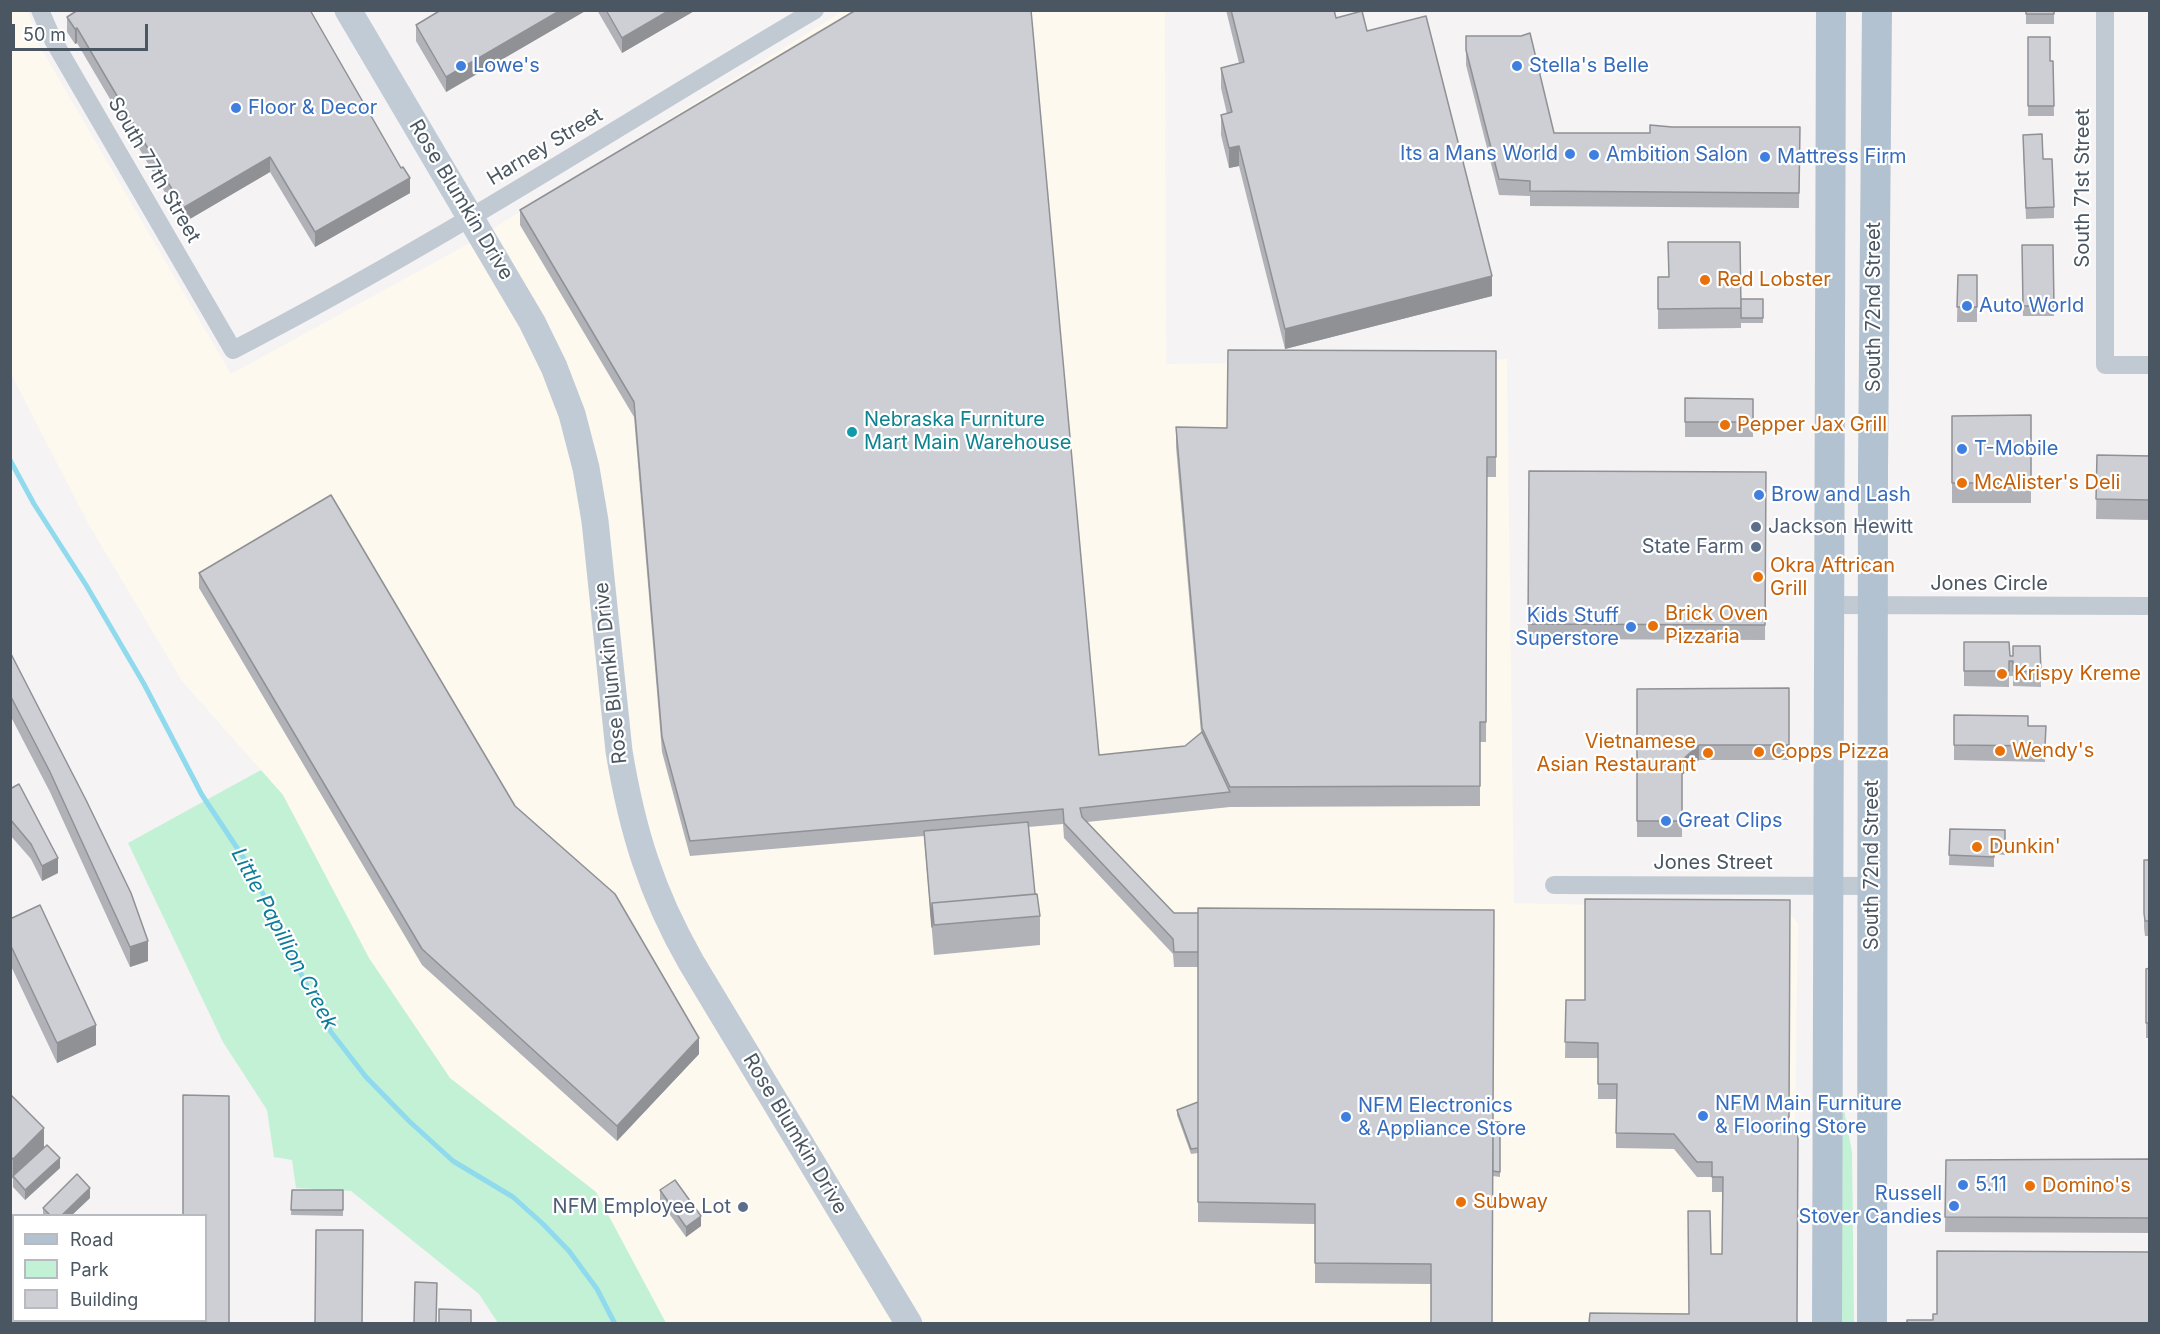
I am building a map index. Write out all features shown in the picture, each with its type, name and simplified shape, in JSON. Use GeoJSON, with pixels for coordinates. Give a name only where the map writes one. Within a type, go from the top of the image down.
{"type":"FeatureCollection","features":[{"type":"Feature","properties":{"kind":"main road","name":"Rose Blumkin Drive"},"geometry":{"type":"LineString","coordinates":[[348,10],[472,217],[540,337],[554,367],[579,438],[595,521],[619,751],[632,819],[651,881],[674,933],[909,1323]]}},
{"type":"Feature","properties":{"kind":"main road"},"geometry":{"type":"LineString","coordinates":[[1827,1323],[1831,10]]}},
{"type":"Feature","properties":{"kind":"main road","name":"South 72nd Street"},"geometry":{"type":"LineString","coordinates":[[1872,1323],[1877,10]]}},
{"type":"Feature","properties":{"kind":"street","name":"South 77th Street"},"geometry":{"type":"LineString","coordinates":[[40,10],[53,40],[233,350]]}},
{"type":"Feature","properties":{"kind":"street","name":"Harney Street"},"geometry":{"type":"LineString","coordinates":[[233,350],[286,323],[472,217],[815,10]]}},
{"type":"Feature","properties":{"kind":"street","name":"South 71st Street"},"geometry":{"type":"LineString","coordinates":[[2105,10],[2105,365],[2150,365]]}},
{"type":"Feature","properties":{"kind":"street","name":"Jones Circle"},"geometry":{"type":"LineString","coordinates":[[1828,605],[2150,606]]}},
{"type":"Feature","properties":{"kind":"street","name":"Jones Street"},"geometry":{"type":"LineString","coordinates":[[1554,885],[1872,885]]}},
{"type":"Feature","properties":{"kind":"shaded area"},"geometry":{"type":"Polygon","coordinates":[[[11,11],[28,11],[38,43],[231,374],[468,244],[843,11],[1165,11],[1166,364],[1507,359],[1514,903],[1600,905],[1782,903],[1798,924],[1792,1323],[666,1323],[596,1192],[450,1078],[369,958],[283,795],[182,681],[89,525],[11,374],[11,11]]]}},
{"type":"Feature","properties":{"kind":"green space"},"geometry":{"type":"Polygon","coordinates":[[[261,770],[283,795],[369,958],[450,1078],[596,1192],[666,1323],[498,1323],[479,1294],[351,1191],[296,1188],[292,1160],[274,1157],[267,1110],[223,1042],[128,843],[261,770]]]}},
{"type":"Feature","properties":{"kind":"green space"},"geometry":{"type":"Polygon","coordinates":[[[1842,1099],[1852,1152],[1854,1323],[1841,1324],[1842,1099]]]}},
{"type":"Feature","properties":{"kind":"building","name":"Floor & Decor"},"geometry":{"type":"Polygon","coordinates":[[[78,10],[310,10],[401,168],[403,167],[410,178],[315,232],[270,157],[183,208],[77,28],[75,29],[67,17],[78,10]]]}},
{"type":"Feature","properties":{"kind":"building","name":"Lowe's"},"geometry":{"type":"Polygon","coordinates":[[[441,10],[561,10],[446,77],[416,25],[441,10]]]}},
{"type":"Feature","properties":{"kind":"building"},"geometry":{"type":"Polygon","coordinates":[[[606,10],[670,10],[622,38],[606,10]]]}},
{"type":"Feature","properties":{"kind":"building","name":"Nebraska Furniture Mart Main Warehouse"},"geometry":{"type":"Polygon","coordinates":[[[856,10],[1031,10],[1099,755],[1185,746],[1202,732],[1230,792],[1080,808],[1082,817],[1174,913],[1198,913],[1198,952],[1174,952],[1173,939],[1064,823],[1063,809],[690,841],[662,737],[634,402],[520,210],[856,10]]]}},
{"type":"Feature","properties":{"kind":"building"},"geometry":{"type":"Polygon","coordinates":[[[1231,10],[1334,10],[1336,18],[1362,11],[1367,31],[1426,16],[1492,276],[1285,329],[1239,146],[1229,148],[1221,115],[1232,112],[1221,68],[1244,62],[1231,10]]]}},
{"type":"Feature","properties":{"kind":"building"},"geometry":{"type":"Polygon","coordinates":[[[2026,10],[2054,10],[2054,14],[2026,14],[2026,10]]]}},
{"type":"Feature","properties":{"kind":"building"},"geometry":{"type":"Polygon","coordinates":[[[1530,33],[1554,133],[1650,133],[1650,125],[1800,127],[1799,193],[1530,191],[1530,181],[1499,179],[1466,50],[1466,36],[1521,36],[1530,33]]]}},
{"type":"Feature","properties":{"kind":"building"},"geometry":{"type":"Polygon","coordinates":[[[2028,37],[2050,37],[2054,106],[2028,106],[2028,37]]]}},
{"type":"Feature","properties":{"kind":"building"},"geometry":{"type":"Polygon","coordinates":[[[2042,134],[2043,159],[2052,159],[2054,207],[2026,208],[2023,135],[2042,134]]]}},
{"type":"Feature","properties":{"kind":"building","name":"Red Lobster"},"geometry":{"type":"Polygon","coordinates":[[[1668,242],[1740,242],[1741,308],[1658,309],[1658,277],[1669,277],[1668,242]]]}},
{"type":"Feature","properties":{"kind":"building"},"geometry":{"type":"Polygon","coordinates":[[[2022,245],[2053,245],[2054,306],[2023,306],[2022,245]]]}},
{"type":"Feature","properties":{"kind":"building"},"geometry":{"type":"Polygon","coordinates":[[[1958,275],[1977,275],[1977,307],[1957,307],[1958,275]]]}},
{"type":"Feature","properties":{"kind":"building"},"geometry":{"type":"Polygon","coordinates":[[[1741,299],[1763,299],[1763,318],[1741,318],[1741,299]]]}},
{"type":"Feature","properties":{"kind":"building"},"geometry":{"type":"Polygon","coordinates":[[[1228,350],[1496,351],[1496,457],[1487,457],[1486,722],[1480,722],[1480,786],[1230,787],[1202,728],[1176,427],[1227,428],[1228,350]]]}},
{"type":"Feature","properties":{"kind":"building"},"geometry":{"type":"Polygon","coordinates":[[[1685,398],[1753,399],[1753,422],[1685,422],[1685,398]]]}},
{"type":"Feature","properties":{"kind":"building"},"geometry":{"type":"Polygon","coordinates":[[[2031,415],[2031,483],[1952,483],[1952,416],[2031,415]]]}},
{"type":"Feature","properties":{"kind":"building"},"geometry":{"type":"Polygon","coordinates":[[[2097,455],[2150,456],[2150,500],[2096,499],[2097,455]]]}},
{"type":"Feature","properties":{"kind":"building"},"geometry":{"type":"Polygon","coordinates":[[[1529,471],[1766,472],[1765,625],[1528,624],[1529,471]]]}},
{"type":"Feature","properties":{"kind":"building"},"geometry":{"type":"Polygon","coordinates":[[[331,495],[515,806],[615,894],[699,1038],[617,1126],[422,949],[199,573],[331,495]]]}},
{"type":"Feature","properties":{"kind":"building"},"geometry":{"type":"Polygon","coordinates":[[[1964,642],[2009,642],[2010,656],[2013,656],[2013,646],[2040,646],[2041,672],[2013,671],[2013,661],[2009,661],[2009,671],[1964,671],[1964,642]]]}},
{"type":"Feature","properties":{"kind":"building"},"geometry":{"type":"Polygon","coordinates":[[[10,652],[131,893],[148,941],[130,947],[50,772],[10,695],[10,652]]]}},
{"type":"Feature","properties":{"kind":"building"},"geometry":{"type":"Polygon","coordinates":[[[1789,688],[1789,745],[1699,745],[1682,760],[1682,821],[1637,821],[1637,689],[1789,688]]]}},
{"type":"Feature","properties":{"kind":"building"},"geometry":{"type":"Polygon","coordinates":[[[1954,715],[2028,716],[2028,726],[2046,726],[2045,746],[1954,745],[1954,715]]]}},
{"type":"Feature","properties":{"kind":"building"},"geometry":{"type":"Polygon","coordinates":[[[19,784],[58,858],[42,866],[31,844],[10,819],[10,789],[19,784]]]}},
{"type":"Feature","properties":{"kind":"building"},"geometry":{"type":"Polygon","coordinates":[[[1028,822],[1035,894],[932,903],[932,927],[924,831],[1028,822]]]}},
{"type":"Feature","properties":{"kind":"building"},"geometry":{"type":"Polygon","coordinates":[[[1950,829],[2005,830],[2005,844],[1994,844],[1994,857],[1949,855],[1950,829]]]}},
{"type":"Feature","properties":{"kind":"building"},"geometry":{"type":"Polygon","coordinates":[[[2144,860],[2150,860],[2150,921],[2145,921],[2144,913],[2144,860]]]}},
{"type":"Feature","properties":{"kind":"building"},"geometry":{"type":"Polygon","coordinates":[[[1037,894],[1040,916],[934,925],[932,903],[1037,894]]]}},
{"type":"Feature","properties":{"kind":"building","name":"NFM Main Furniture & Flooring Store"},"geometry":{"type":"Polygon","coordinates":[[[1585,899],[1790,900],[1789,1117],[1782,1118],[1782,1124],[1798,1124],[1797,1323],[1589,1323],[1590,1313],[1689,1314],[1688,1211],[1710,1211],[1711,1254],[1722,1254],[1723,1177],[1712,1177],[1712,1162],[1697,1162],[1674,1134],[1616,1133],[1617,1084],[1598,1084],[1598,1043],[1565,1042],[1566,1000],[1585,1000],[1585,899]]]}},
{"type":"Feature","properties":{"kind":"building"},"geometry":{"type":"Polygon","coordinates":[[[40,905],[96,1025],[57,1043],[10,944],[10,919],[40,905]]]}},
{"type":"Feature","properties":{"kind":"building","name":"NFM Electronics & Appliance Store"},"geometry":{"type":"Polygon","coordinates":[[[1198,908],[1494,910],[1492,1323],[1431,1323],[1431,1264],[1315,1263],[1315,1204],[1198,1202],[1198,908]]]}},
{"type":"Feature","properties":{"kind":"building"},"geometry":{"type":"Polygon","coordinates":[[[2150,968],[2150,1023],[2146,1023],[2146,969],[2150,968]]]}},
{"type":"Feature","properties":{"kind":"building"},"geometry":{"type":"Polygon","coordinates":[[[10,1094],[44,1128],[13,1159],[10,1156],[10,1094]]]}},
{"type":"Feature","properties":{"kind":"building"},"geometry":{"type":"Polygon","coordinates":[[[183,1095],[229,1096],[229,1323],[182,1323],[207,1322],[207,1214],[183,1214],[183,1095]]]}},
{"type":"Feature","properties":{"kind":"building"},"geometry":{"type":"Polygon","coordinates":[[[1198,1102],[1198,1148],[1191,1149],[1177,1110],[1198,1102]]]}},
{"type":"Feature","properties":{"kind":"building"},"geometry":{"type":"Polygon","coordinates":[[[1493,1122],[1500,1122],[1500,1172],[1493,1171],[1493,1122]]]}},
{"type":"Feature","properties":{"kind":"building"},"geometry":{"type":"Polygon","coordinates":[[[47,1145],[60,1158],[25,1190],[13,1176],[47,1145]]]}},
{"type":"Feature","properties":{"kind":"building"},"geometry":{"type":"Polygon","coordinates":[[[2150,1159],[2150,1218],[1945,1217],[1946,1160],[2150,1159]]]}},
{"type":"Feature","properties":{"kind":"building"},"geometry":{"type":"Polygon","coordinates":[[[77,1174],[90,1188],[63,1214],[49,1214],[43,1208],[77,1174]]]}},
{"type":"Feature","properties":{"kind":"building"},"geometry":{"type":"Polygon","coordinates":[[[675,1180],[701,1216],[686,1227],[660,1190],[675,1180]]]}},
{"type":"Feature","properties":{"kind":"building"},"geometry":{"type":"Polygon","coordinates":[[[292,1190],[343,1190],[343,1210],[291,1210],[292,1190]]]}},
{"type":"Feature","properties":{"kind":"building"},"geometry":{"type":"Polygon","coordinates":[[[316,1230],[363,1230],[362,1323],[315,1323],[316,1230]]]}},
{"type":"Feature","properties":{"kind":"building"},"geometry":{"type":"Polygon","coordinates":[[[1937,1251],[2150,1252],[2150,1323],[1907,1323],[1907,1320],[1933,1320],[1933,1314],[1937,1314],[1937,1251]]]}},
{"type":"Feature","properties":{"kind":"building"},"geometry":{"type":"Polygon","coordinates":[[[415,1282],[437,1283],[436,1323],[414,1323],[415,1282]]]}},
{"type":"Feature","properties":{"kind":"building"},"geometry":{"type":"Polygon","coordinates":[[[439,1309],[471,1310],[471,1323],[439,1323],[439,1309]]]}},
{"type":"Feature","properties":{"kind":"waterway","name":"Little Papillion Creek"},"geometry":{"type":"LineString","coordinates":[[10,460],[34,504],[86,585],[144,684],[202,795],[251,869],[331,1032],[366,1077],[453,1161],[513,1197],[543,1224],[569,1251],[597,1289],[615,1324]]}},
{"type":"Feature","properties":{"kind":"place","name":"Lowe's"},"geometry":{"type":"Point","coordinates":[461,66]}},
{"type":"Feature","properties":{"kind":"place","name":"Stella's Belle"},"geometry":{"type":"Point","coordinates":[1517,66]}},
{"type":"Feature","properties":{"kind":"place","name":"Floor & Decor"},"geometry":{"type":"Point","coordinates":[236,108]}},
{"type":"Feature","properties":{"kind":"place","name":"Its a Mans World"},"geometry":{"type":"Point","coordinates":[1570,154]}},
{"type":"Feature","properties":{"kind":"place","name":"Ambition Salon"},"geometry":{"type":"Point","coordinates":[1594,155]}},
{"type":"Feature","properties":{"kind":"place","name":"Mattress Firm"},"geometry":{"type":"Point","coordinates":[1765,157]}},
{"type":"Feature","properties":{"kind":"place","name":"Red Lobster"},"geometry":{"type":"Point","coordinates":[1705,280]}},
{"type":"Feature","properties":{"kind":"place","name":"Auto World"},"geometry":{"type":"Point","coordinates":[1967,306]}},
{"type":"Feature","properties":{"kind":"place","name":"Pepper Jax Grill"},"geometry":{"type":"Point","coordinates":[1725,425]}},
{"type":"Feature","properties":{"kind":"place","name":"Nebraska Furniture Mart Main Warehouse"},"geometry":{"type":"Point","coordinates":[852,432]}},
{"type":"Feature","properties":{"kind":"place","name":"T-Mobile"},"geometry":{"type":"Point","coordinates":[1962,449]}},
{"type":"Feature","properties":{"kind":"place","name":"McAlister's Deli"},"geometry":{"type":"Point","coordinates":[1962,483]}},
{"type":"Feature","properties":{"kind":"place","name":"Brow and Lash"},"geometry":{"type":"Point","coordinates":[1759,495]}},
{"type":"Feature","properties":{"kind":"place","name":"Jackson Hewitt"},"geometry":{"type":"Point","coordinates":[1756,527]}},
{"type":"Feature","properties":{"kind":"place","name":"State Farm"},"geometry":{"type":"Point","coordinates":[1756,547]}},
{"type":"Feature","properties":{"kind":"place","name":"Okra Aftrican Grill"},"geometry":{"type":"Point","coordinates":[1758,577]}},
{"type":"Feature","properties":{"kind":"place","name":"Brick Oven Pizzaria"},"geometry":{"type":"Point","coordinates":[1653,626]}},
{"type":"Feature","properties":{"kind":"place","name":"Kids Stuff Superstore"},"geometry":{"type":"Point","coordinates":[1631,627]}},
{"type":"Feature","properties":{"kind":"place","name":"Krispy Kreme"},"geometry":{"type":"Point","coordinates":[2002,674]}},
{"type":"Feature","properties":{"kind":"place","name":"Wendy's"},"geometry":{"type":"Point","coordinates":[2000,751]}},
{"type":"Feature","properties":{"kind":"place","name":"Copps Pizza"},"geometry":{"type":"Point","coordinates":[1759,752]}},
{"type":"Feature","properties":{"kind":"place","name":"Vietnamese Asian Restaurant"},"geometry":{"type":"Point","coordinates":[1708,753]}},
{"type":"Feature","properties":{"kind":"place","name":"Great Clips"},"geometry":{"type":"Point","coordinates":[1666,821]}},
{"type":"Feature","properties":{"kind":"place","name":"Dunkin'"},"geometry":{"type":"Point","coordinates":[1977,847]}},
{"type":"Feature","properties":{"kind":"place","name":"NFM Main Furniture & Flooring Store"},"geometry":{"type":"Point","coordinates":[1703,1116]}},
{"type":"Feature","properties":{"kind":"place","name":"NFM Electronics & Appliance Store"},"geometry":{"type":"Point","coordinates":[1346,1117]}},
{"type":"Feature","properties":{"kind":"place","name":"5.11"},"geometry":{"type":"Point","coordinates":[1963,1185]}},
{"type":"Feature","properties":{"kind":"place","name":"Domino's"},"geometry":{"type":"Point","coordinates":[2030,1186]}},
{"type":"Feature","properties":{"kind":"place","name":"Subway"},"geometry":{"type":"Point","coordinates":[1461,1202]}},
{"type":"Feature","properties":{"kind":"place","name":"Russell Stover Candies"},"geometry":{"type":"Point","coordinates":[1954,1206]}},
{"type":"Feature","properties":{"kind":"place","name":"NFM Employee Lot"},"geometry":{"type":"Point","coordinates":[743,1207]}}]}
